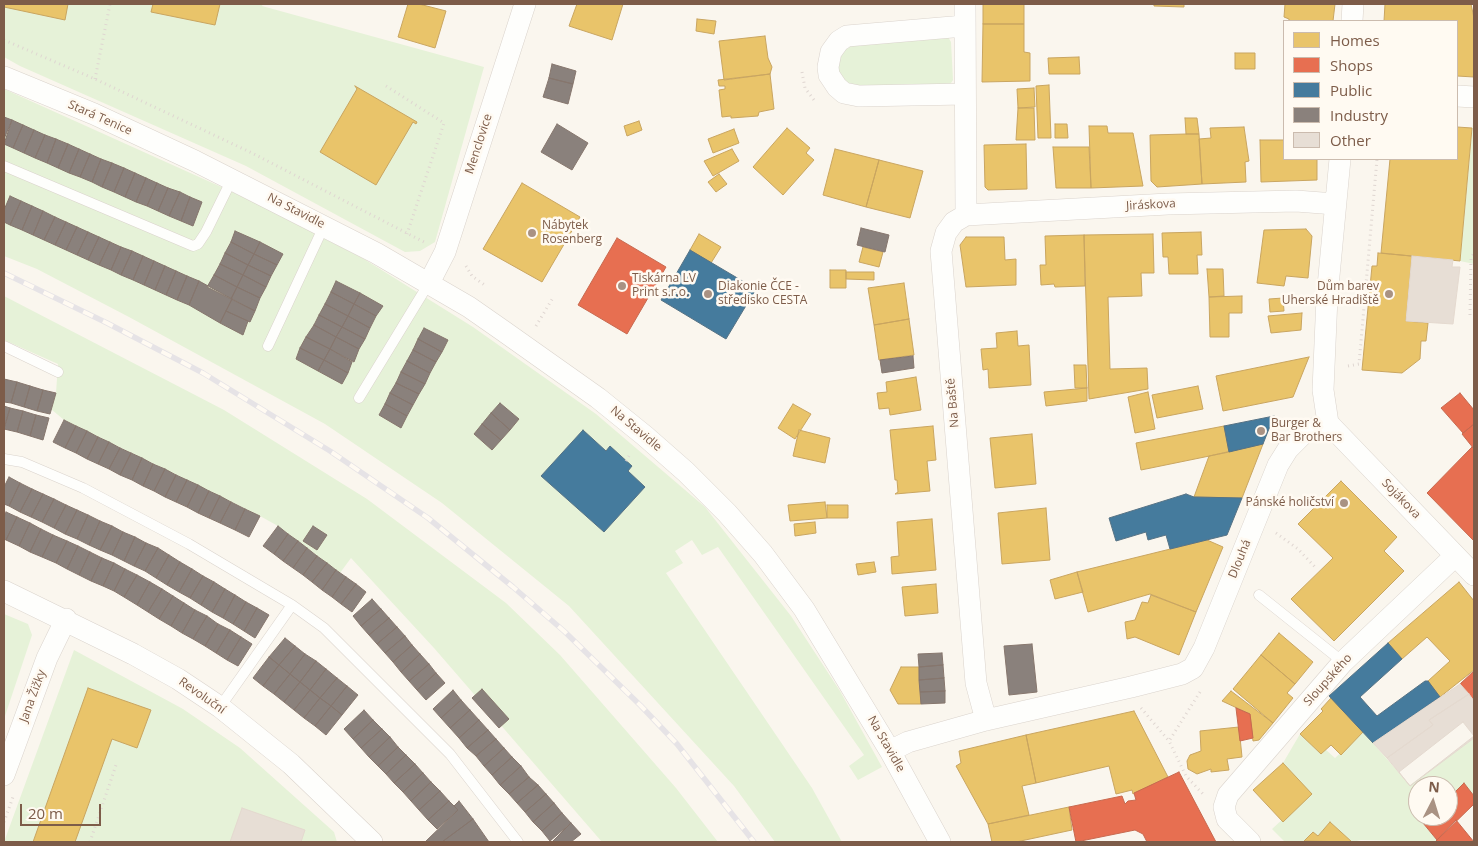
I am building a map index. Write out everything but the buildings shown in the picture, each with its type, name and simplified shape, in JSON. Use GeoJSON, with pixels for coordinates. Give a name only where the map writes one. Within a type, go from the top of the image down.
{"type":"FeatureCollection","features":[{"type":"Feature","properties":{"kind":"street","name":"Menclovice"},"geometry":{"type":"LineString","coordinates":[[429,283],[445,252],[525,4]]}},
{"type":"Feature","properties":{"kind":"street"},"geometry":{"type":"LineString","coordinates":[[965,4],[966,215]]}},
{"type":"Feature","properties":{"kind":"street"},"geometry":{"type":"LineString","coordinates":[[1352,20],[1353,4]]}},
{"type":"Feature","properties":{"kind":"street"},"geometry":{"type":"LineString","coordinates":[[964,26],[847,36],[839,41],[831,52],[828,67],[829,75],[837,87],[844,93],[858,96],[965,94]]}},
{"type":"Feature","properties":{"kind":"street","name":"Stará Tenice"},"geometry":{"type":"LineString","coordinates":[[4,77],[94,114],[195,161]]}},
{"type":"Feature","properties":{"kind":"street"},"geometry":{"type":"LineString","coordinates":[[1458,96],[1474,98]]}},
{"type":"Feature","properties":{"kind":"street"},"geometry":{"type":"LineString","coordinates":[[1328,423],[1323,390],[1327,297],[1340,160]]}},
{"type":"Feature","properties":{"kind":"street","name":"Na Stavidle"},"geometry":{"type":"LineString","coordinates":[[195,161],[324,226],[429,283],[502,330],[598,398],[657,446],[707,492],[763,554],[804,609],[890,751],[940,842]]}},
{"type":"Feature","properties":{"kind":"street","name":"Jiráskova"},"geometry":{"type":"LineString","coordinates":[[966,215],[1168,204],[1296,201],[1336,204]]}},
{"type":"Feature","properties":{"kind":"street","name":"Na Baště"},"geometry":{"type":"LineString","coordinates":[[966,215],[954,222],[946,233],[941,251],[976,683],[986,720]]}},
{"type":"Feature","properties":{"kind":"street","name":"Sojákova"},"geometry":{"type":"LineString","coordinates":[[1328,423],[1474,575]]}},
{"type":"Feature","properties":{"kind":"street","name":"Dlouhá"},"geometry":{"type":"LineString","coordinates":[[890,751],[908,742],[986,720],[1131,687],[1182,674],[1193,668],[1204,648],[1278,465],[1288,449],[1304,433],[1328,423]]}},
{"type":"Feature","properties":{"kind":"street","name":"Sloupského"},"geometry":{"type":"LineString","coordinates":[[1250,842],[1228,819],[1224,807],[1228,795],[1342,662],[1456,556]]}},
{"type":"Feature","properties":{"kind":"street","name":"Revoluční"},"geometry":{"type":"LineString","coordinates":[[4,591],[66,619],[178,679],[220,707],[291,764],[370,841]]}},
{"type":"Feature","properties":{"kind":"street","name":"Jana Žižky"},"geometry":{"type":"LineString","coordinates":[[4,775],[47,658],[66,619]]}},
{"type":"Feature","properties":{"kind":"lane"},"geometry":{"type":"LineString","coordinates":[[4,166],[193,246],[201,240],[232,179]]}},
{"type":"Feature","properties":{"kind":"lane"},"geometry":{"type":"LineString","coordinates":[[268,346],[324,226]]}},
{"type":"Feature","properties":{"kind":"lane"},"geometry":{"type":"LineString","coordinates":[[359,398],[429,283]]}},
{"type":"Feature","properties":{"kind":"lane"},"geometry":{"type":"LineString","coordinates":[[4,346],[58,372]]}},
{"type":"Feature","properties":{"kind":"lane"},"geometry":{"type":"LineString","coordinates":[[4,459],[22,462],[82,488],[189,544],[292,605],[324,628],[450,754],[518,842]]}},
{"type":"Feature","properties":{"kind":"lane"},"geometry":{"type":"LineString","coordinates":[[1259,595],[1342,662]]}},
{"type":"Feature","properties":{"kind":"lane"},"geometry":{"type":"LineString","coordinates":[[220,707],[292,605]]}},
{"type":"Feature","properties":{"kind":"path"},"geometry":{"type":"LineString","coordinates":[[95,78],[110,4]]}},
{"type":"Feature","properties":{"kind":"path"},"geometry":{"type":"LineString","coordinates":[[802,67],[805,88],[820,105]]}},
{"type":"Feature","properties":{"kind":"path"},"geometry":{"type":"LineString","coordinates":[[386,86],[444,123],[407,234]]}},
{"type":"Feature","properties":{"kind":"path"},"geometry":{"type":"LineString","coordinates":[[1341,367],[1359,364],[1377,160]]}},
{"type":"Feature","properties":{"kind":"path"},"geometry":{"type":"LineString","coordinates":[[1470,315],[1472,258],[1474,253]]}},
{"type":"Feature","properties":{"kind":"path"},"geometry":{"type":"LineString","coordinates":[[536,326],[554,296]]}},
{"type":"Feature","properties":{"kind":"path"},"geometry":{"type":"LineString","coordinates":[[626,461],[629,456]]}},
{"type":"Feature","properties":{"kind":"path"},"geometry":{"type":"LineString","coordinates":[[1268,530],[1282,535],[1315,567]]}},
{"type":"Feature","properties":{"kind":"path"},"geometry":{"type":"LineString","coordinates":[[90,842],[116,765]]}},
{"type":"Feature","properties":{"kind":"path"},"geometry":{"type":"LineString","coordinates":[[4,822],[13,795]]}},
{"type":"Feature","properties":{"kind":"green space"},"geometry":{"type":"Polygon","coordinates":[[[4,4],[263,4],[262,6],[484,67],[435,242],[420,251],[405,252],[246,166],[20,66],[4,57],[4,4]]]}},
{"type":"Feature","properties":{"kind":"green space"},"geometry":{"type":"Polygon","coordinates":[[[948,37],[951,42],[953,80],[949,86],[848,86],[838,75],[839,57],[849,45],[948,37]]]}},
{"type":"Feature","properties":{"kind":"green space"},"geometry":{"type":"Polygon","coordinates":[[[4,89],[248,199],[364,259],[473,327],[596,414],[705,507],[791,616],[840,691],[882,767],[858,780],[849,766],[864,755],[718,547],[702,555],[692,540],[675,551],[683,563],[666,573],[812,788],[842,842],[775,842],[734,786],[569,606],[442,503],[325,424],[129,317],[37,269],[4,256],[4,89]]]}},
{"type":"Feature","properties":{"kind":"green space"},"geometry":{"type":"Polygon","coordinates":[[[1474,112],[1474,264],[1460,261],[1474,112]]]}},
{"type":"Feature","properties":{"kind":"green space"},"geometry":{"type":"Polygon","coordinates":[[[4,296],[224,410],[367,499],[506,603],[560,655],[676,788],[718,842],[602,842],[434,648],[351,558],[340,573],[278,526],[64,420],[51,409],[56,393],[58,364],[4,340],[4,296]]]}},
{"type":"Feature","properties":{"kind":"green space"},"geometry":{"type":"Polygon","coordinates":[[[4,614],[28,624],[32,635],[4,719],[4,614]]]}},
{"type":"Feature","properties":{"kind":"green space"},"geometry":{"type":"Polygon","coordinates":[[[74,650],[183,709],[240,748],[334,832],[337,842],[4,842],[74,650]]]}},
{"type":"Feature","properties":{"kind":"green space"},"geometry":{"type":"Polygon","coordinates":[[[1363,732],[1408,783],[1408,826],[1425,826],[1437,840],[1435,842],[1361,840],[1352,842],[1330,822],[1318,836],[1312,832],[1305,842],[1285,842],[1272,829],[1310,794],[1283,763],[1300,734],[1321,754],[1325,749],[1335,758],[1363,732]]]}},
{"type":"Feature","properties":{"kind":"green space"},"geometry":{"type":"Polygon","coordinates":[[[1474,738],[1474,796],[1464,783],[1458,789],[1458,776],[1422,776],[1474,738]]]}},
{"type":"Feature","properties":{"kind":"railway"},"geometry":{"type":"LineString","coordinates":[[4,273],[107,323],[203,373],[330,451],[428,518],[565,632],[641,706],[677,744],[754,842]]}},
{"type":"Feature","properties":{"kind":"place","name":"Nábytek Rosenberg"},"geometry":{"type":"Point","coordinates":[532,233]}},
{"type":"Feature","properties":{"kind":"place","name":"Tiskárna LV Print s.r.o."},"geometry":{"type":"Point","coordinates":[622,286]}},
{"type":"Feature","properties":{"kind":"place","name":"Diakonie ČCE - středisko CESTA"},"geometry":{"type":"Point","coordinates":[708,294]}},
{"type":"Feature","properties":{"kind":"place","name":"Dům barev Uherské Hradiště"},"geometry":{"type":"Point","coordinates":[1389,294]}},
{"type":"Feature","properties":{"kind":"place","name":"Burger & Bar Brothers"},"geometry":{"type":"Point","coordinates":[1261,431]}},
{"type":"Feature","properties":{"kind":"place","name":"Pánské holičství"},"geometry":{"type":"Point","coordinates":[1344,503]}}]}
